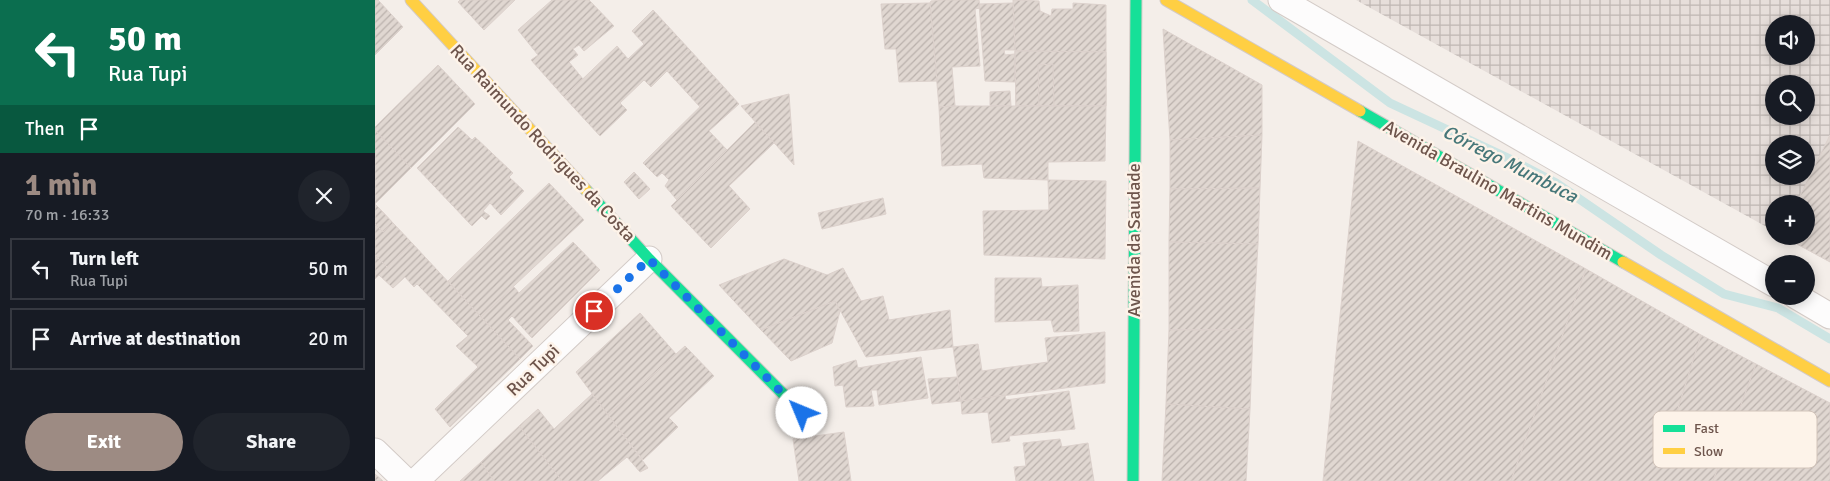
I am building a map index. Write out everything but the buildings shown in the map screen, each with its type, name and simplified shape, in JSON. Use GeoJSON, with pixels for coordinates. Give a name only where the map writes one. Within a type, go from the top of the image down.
{"type":"FeatureCollection","features":[{"type":"Feature","properties":{"kind":"street","name":"Rua Raimundo Rodrigues da Costa"},"geometry":{"type":"LineString","coordinates":[[411,0],[649,259],[802,413]]}},
{"type":"Feature","properties":{"kind":"street","name":"Avenida da Saudade"},"geometry":{"type":"LineString","coordinates":[[1133,481],[1136,0]]}},
{"type":"Feature","properties":{"kind":"street","name":"Avenida Braulino Martins Mundim"},"geometry":{"type":"LineString","coordinates":[[1166,0],[1830,381]]}},
{"type":"Feature","properties":{"kind":"street"},"geometry":{"type":"LineString","coordinates":[[1281,0],[1765,279]]}},
{"type":"Feature","properties":{"kind":"street","name":"Rua Tupi"},"geometry":{"type":"LineString","coordinates":[[416,481],[649,259]]}},
{"type":"Feature","properties":{"kind":"street"},"geometry":{"type":"LineString","coordinates":[[1811,305],[1830,316]]}},
{"type":"Feature","properties":{"kind":"street"},"geometry":{"type":"LineString","coordinates":[[375,451],[406,481]]}},
{"type":"Feature","properties":{"kind":"shaded area"},"geometry":{"type":"Polygon","coordinates":[[[1356,0],[1830,0],[1830,135],[1815,165],[1815,135],[1765,135],[1765,185],[1805,185],[1800,195],[1765,195],[1765,226],[1356,0]]]}},
{"type":"Feature","properties":{"kind":"waterway","name":"Córrego Mumbuca"},"geometry":{"type":"LineString","coordinates":[[1252,0],[1390,103],[1510,159],[1556,183],[1661,255],[1724,294],[1778,308],[1830,339]]}},
{"type":"Feature","properties":{"kind":"traffic: fast"},"geometry":{"type":"LineString","coordinates":[[1133,481],[1136,0]]}},
{"type":"Feature","properties":{"kind":"traffic: fast"},"geometry":{"type":"LineString","coordinates":[[1360,111],[1623,262]]}},
{"type":"Feature","properties":{"kind":"traffic: fast"},"geometry":{"type":"LineString","coordinates":[[586,190],[649,259],[802,413]]}},
{"type":"Feature","properties":{"kind":"traffic: slow"},"geometry":{"type":"LineString","coordinates":[[411,0],[586,190]]}},
{"type":"Feature","properties":{"kind":"traffic: slow"},"geometry":{"type":"LineString","coordinates":[[1166,0],[1360,111]]}},
{"type":"Feature","properties":{"kind":"traffic: slow"},"geometry":{"type":"LineString","coordinates":[[1623,262],[1830,381]]}},
{"type":"Feature","properties":{"kind":"route"},"geometry":{"type":"LineString","coordinates":[[594,311],[649,259],[802,413]]}}]}
